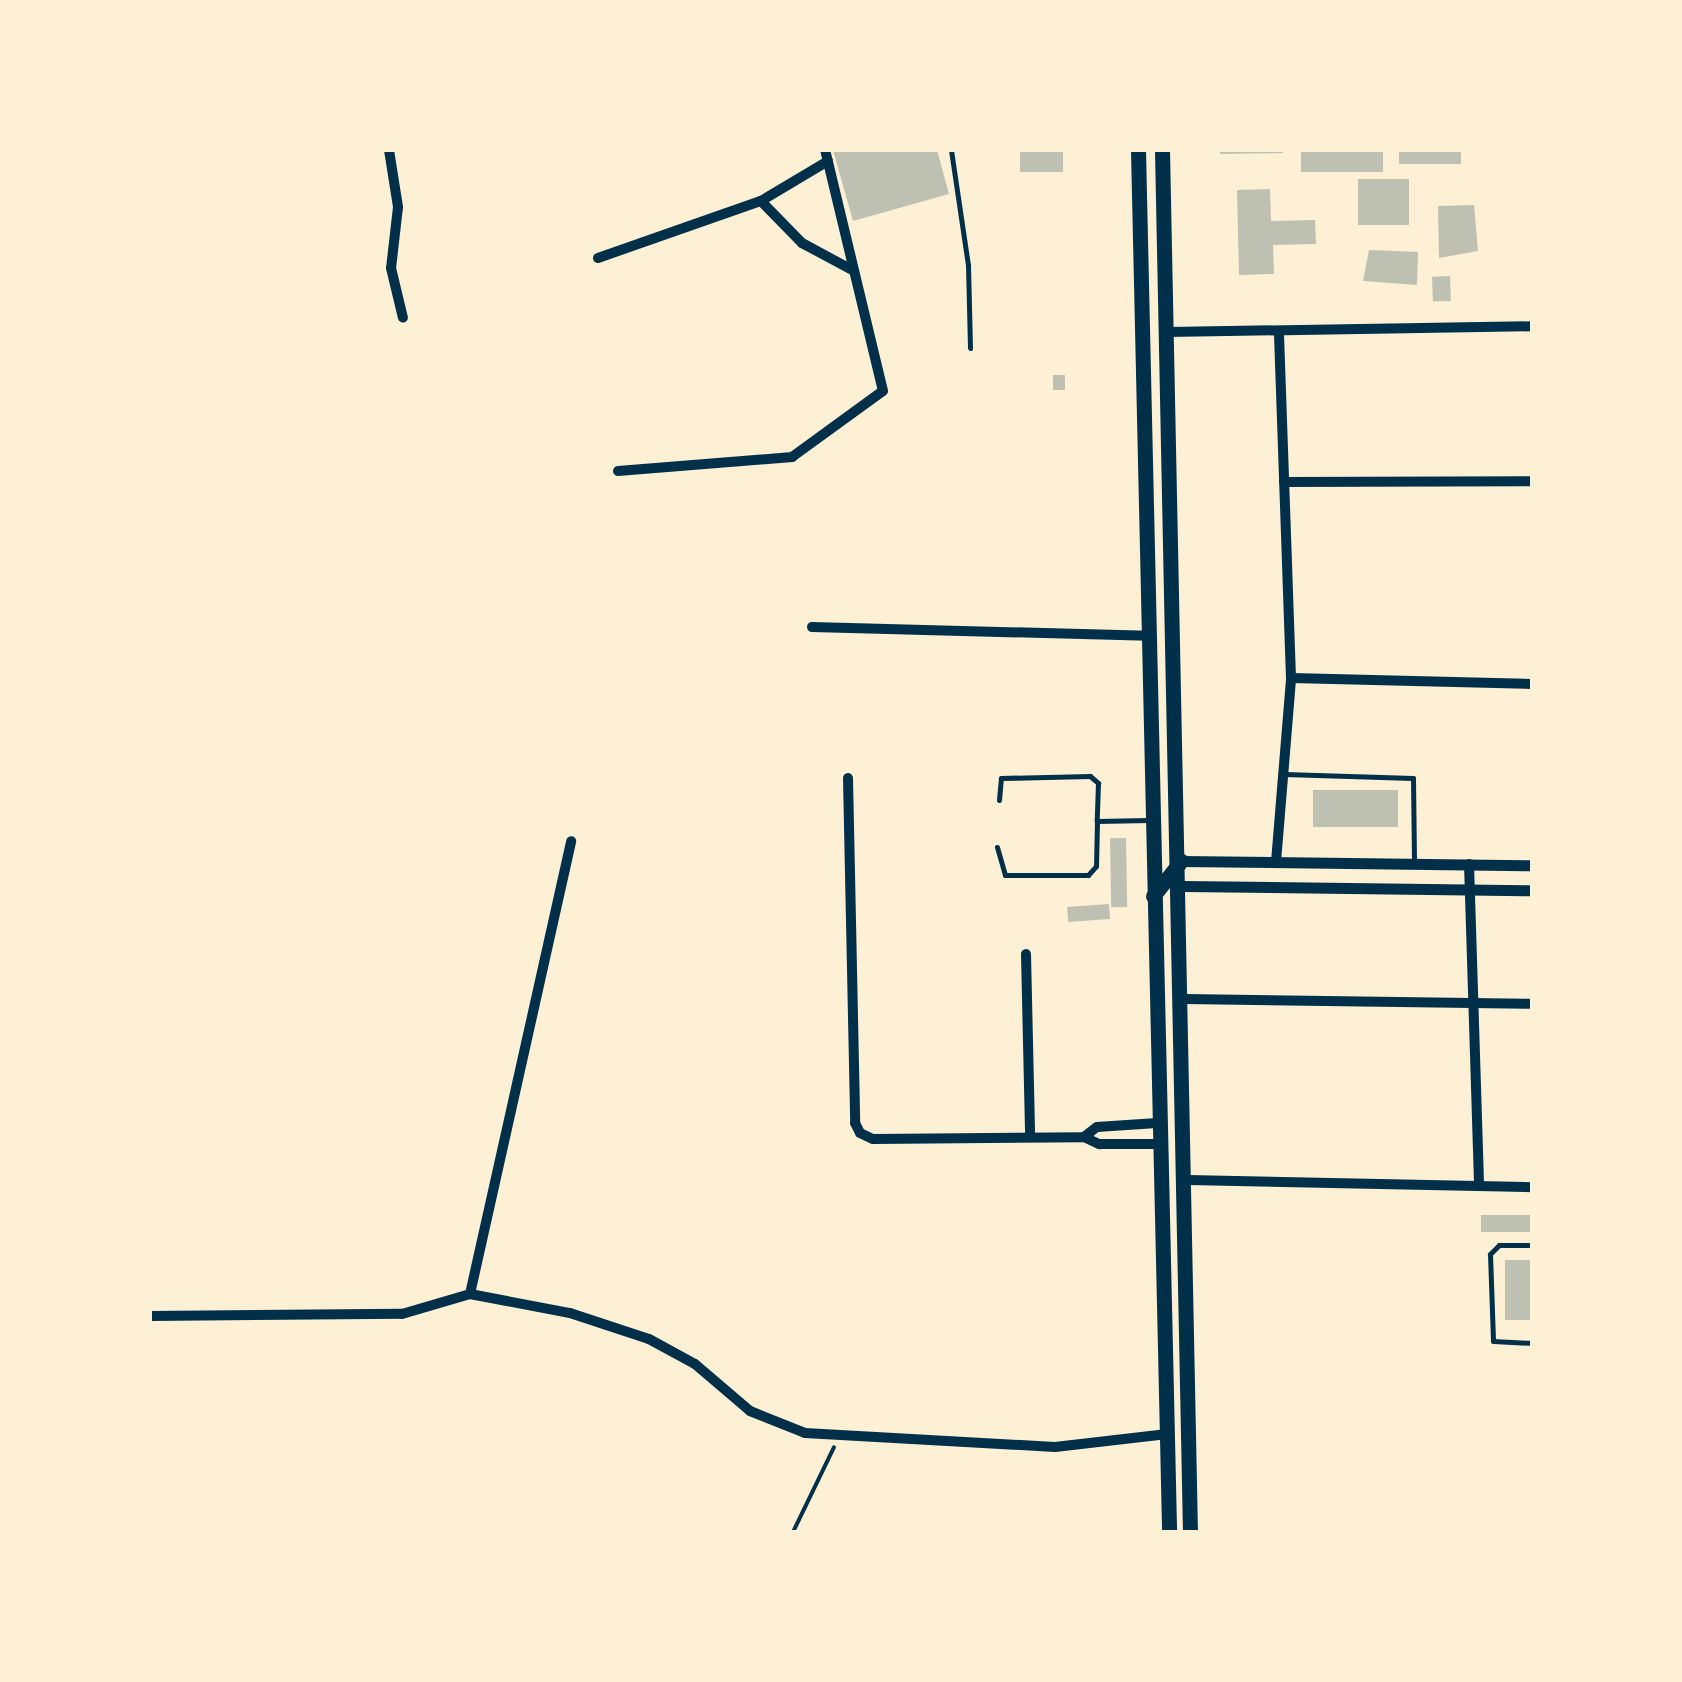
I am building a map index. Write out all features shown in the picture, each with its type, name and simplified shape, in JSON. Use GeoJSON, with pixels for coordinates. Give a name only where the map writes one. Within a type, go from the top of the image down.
{"type":"FeatureCollection","features":[{"type":"Feature","properties":{"kind":"highway"},"geometry":{"type":"LineString","coordinates":[[1138,150],[1156,1123],[1169,1532]]}},
{"type":"Feature","properties":{"kind":"highway"},"geometry":{"type":"LineString","coordinates":[[1162,150],[1188,1180],[1190,1532]]}},
{"type":"Feature","properties":{"kind":"highway"},"geometry":{"type":"LineString","coordinates":[[1151,899],[1181,861]]}},
{"type":"Feature","properties":{"kind":"street"},"geometry":{"type":"LineString","coordinates":[[390,150],[398,207],[391,268],[403,318]]}},
{"type":"Feature","properties":{"kind":"street"},"geometry":{"type":"LineString","coordinates":[[598,258],[761,201],[827,155],[883,392],[792,457],[618,471]]}},
{"type":"Feature","properties":{"kind":"street"},"geometry":{"type":"LineString","coordinates":[[761,201],[802,243],[854,271]]}},
{"type":"Feature","properties":{"kind":"street"},"geometry":{"type":"LineString","coordinates":[[1167,332],[1532,326]]}},
{"type":"Feature","properties":{"kind":"street"},"geometry":{"type":"LineString","coordinates":[[1276,862],[1291,678],[1279,331]]}},
{"type":"Feature","properties":{"kind":"street"},"geometry":{"type":"LineString","coordinates":[[1284,482],[1532,481]]}},
{"type":"Feature","properties":{"kind":"street"},"geometry":{"type":"LineString","coordinates":[[812,627],[1148,636]]}},
{"type":"Feature","properties":{"kind":"street"},"geometry":{"type":"LineString","coordinates":[[1291,678],[1532,684]]}},
{"type":"Feature","properties":{"kind":"street"},"geometry":{"type":"LineString","coordinates":[[848,778],[855,1123],[873,1139],[1084,1137],[1099,1144],[1157,1144]]}},
{"type":"Feature","properties":{"kind":"street"},"geometry":{"type":"LineString","coordinates":[[470,1294],[571,840]]}},
{"type":"Feature","properties":{"kind":"street"},"geometry":{"type":"LineString","coordinates":[[1181,861],[1532,865]]}},
{"type":"Feature","properties":{"kind":"street"},"geometry":{"type":"LineString","coordinates":[[1469,864],[1479,1186]]}},
{"type":"Feature","properties":{"kind":"street"},"geometry":{"type":"LineString","coordinates":[[1182,886],[1532,890]]}},
{"type":"Feature","properties":{"kind":"street"},"geometry":{"type":"LineString","coordinates":[[1026,954],[1030,1137]]}},
{"type":"Feature","properties":{"kind":"street"},"geometry":{"type":"LineString","coordinates":[[1184,998],[1532,1004]]}},
{"type":"Feature","properties":{"kind":"street"},"geometry":{"type":"LineString","coordinates":[[1084,1137],[1097,1127],[1156,1123]]}},
{"type":"Feature","properties":{"kind":"street"},"geometry":{"type":"LineString","coordinates":[[1188,1180],[1532,1187]]}},
{"type":"Feature","properties":{"kind":"street"},"geometry":{"type":"LineString","coordinates":[[150,1316],[402,1314],[470,1294],[570,1314],[649,1339],[777,1424],[838,1436],[1056,1448],[1167,1434]]}},
{"type":"Feature","properties":{"kind":"lane"},"geometry":{"type":"LineString","coordinates":[[951,150],[968,265],[970,348]]}},
{"type":"Feature","properties":{"kind":"lane"},"geometry":{"type":"LineString","coordinates":[[1284,774],[1413,778],[1414,863]]}},
{"type":"Feature","properties":{"kind":"lane"},"geometry":{"type":"LineString","coordinates":[[997,848],[1005,874],[1088,875],[1096,866],[1098,783],[1090,776],[1001,778],[999,800]]}},
{"type":"Feature","properties":{"kind":"lane"},"geometry":{"type":"LineString","coordinates":[[1097,821],[1152,820]]}},
{"type":"Feature","properties":{"kind":"lane"},"geometry":{"type":"LineString","coordinates":[[1532,1245],[1499,1245],[1490,1254],[1493,1341],[1532,1343]]}},
{"type":"Feature","properties":{"kind":"path"},"geometry":{"type":"LineString","coordinates":[[792,1532],[838,1436]]}},
{"type":"Feature","properties":{"kind":"building"},"geometry":{"type":"Polygon","coordinates":[[[833,150],[937,150],[949,194],[853,221],[833,150]]]}},
{"type":"Feature","properties":{"kind":"building"},"geometry":{"type":"Polygon","coordinates":[[[1020,150],[1063,150],[1063,172],[1020,172],[1020,150]]]}},
{"type":"Feature","properties":{"kind":"building"},"geometry":{"type":"Polygon","coordinates":[[[1220,150],[1283,150],[1283,153],[1220,154],[1220,150]]]}},
{"type":"Feature","properties":{"kind":"building"},"geometry":{"type":"Polygon","coordinates":[[[1301,150],[1383,150],[1383,172],[1301,172],[1301,150]]]}},
{"type":"Feature","properties":{"kind":"building"},"geometry":{"type":"Polygon","coordinates":[[[1399,150],[1461,150],[1461,164],[1399,164],[1399,150]]]}},
{"type":"Feature","properties":{"kind":"building"},"geometry":{"type":"Polygon","coordinates":[[[1358,179],[1409,179],[1409,225],[1358,225],[1358,179]]]}},
{"type":"Feature","properties":{"kind":"building"},"geometry":{"type":"Polygon","coordinates":[[[1270,189],[1271,221],[1315,220],[1316,244],[1273,245],[1274,274],[1239,275],[1237,190],[1270,189]]]}},
{"type":"Feature","properties":{"kind":"building"},"geometry":{"type":"Polygon","coordinates":[[[1474,205],[1478,251],[1439,258],[1438,206],[1474,205]]]}},
{"type":"Feature","properties":{"kind":"building"},"geometry":{"type":"Polygon","coordinates":[[[1369,250],[1418,252],[1417,285],[1363,281],[1369,250]]]}},
{"type":"Feature","properties":{"kind":"building"},"geometry":{"type":"Polygon","coordinates":[[[1450,276],[1451,301],[1433,302],[1432,277],[1450,276]]]}},
{"type":"Feature","properties":{"kind":"building"},"geometry":{"type":"Polygon","coordinates":[[[1053,375],[1065,375],[1065,390],[1053,390],[1053,375]]]}},
{"type":"Feature","properties":{"kind":"building"},"geometry":{"type":"Polygon","coordinates":[[[1313,790],[1398,790],[1398,827],[1313,827],[1313,790]]]}},
{"type":"Feature","properties":{"kind":"building"},"geometry":{"type":"Polygon","coordinates":[[[1110,838],[1126,838],[1127,907],[1111,907],[1110,838]]]}},
{"type":"Feature","properties":{"kind":"building"},"geometry":{"type":"Polygon","coordinates":[[[1109,904],[1110,919],[1068,922],[1067,907],[1109,904]]]}},
{"type":"Feature","properties":{"kind":"building"},"geometry":{"type":"Polygon","coordinates":[[[1481,1215],[1532,1215],[1532,1232],[1481,1232],[1481,1215]]]}},
{"type":"Feature","properties":{"kind":"building"},"geometry":{"type":"Polygon","coordinates":[[[1505,1260],[1532,1260],[1532,1320],[1505,1320],[1505,1260]]]}}]}
